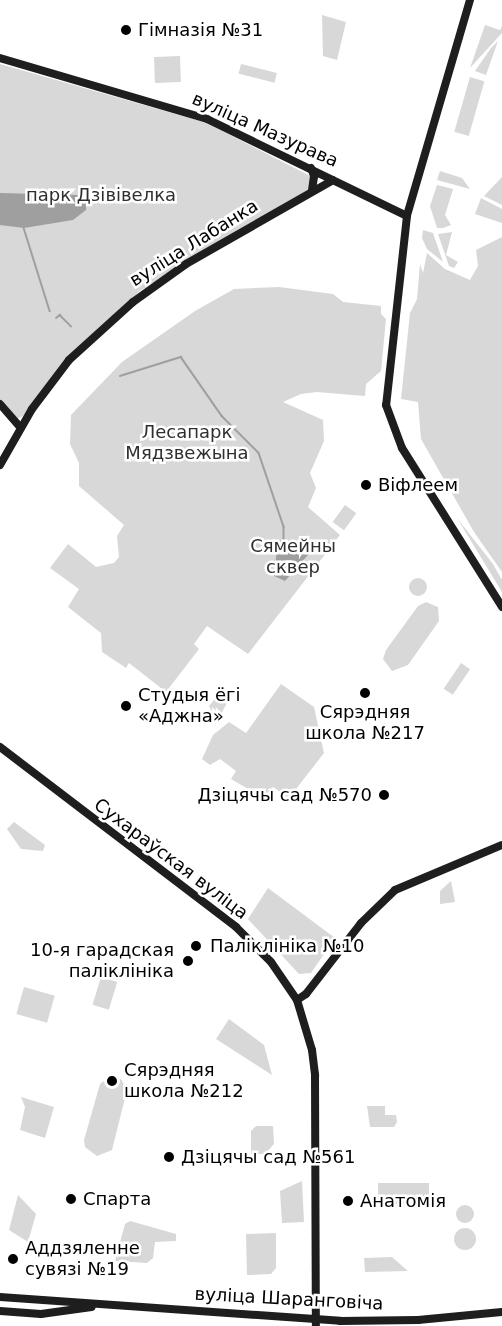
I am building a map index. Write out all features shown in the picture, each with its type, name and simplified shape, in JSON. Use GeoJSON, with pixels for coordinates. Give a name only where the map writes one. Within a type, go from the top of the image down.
{"type":"FeatureCollection","features":[{"type":"Feature","properties":{"kind":"main road"},"geometry":{"type":"LineString","coordinates":[[471,0],[407,216],[386,405],[402,448],[502,607]]}},
{"type":"Feature","properties":{"kind":"main road","name":"вуліца Мазурава"},"geometry":{"type":"LineString","coordinates":[[0,58],[188,113],[311,168],[407,216]]}},
{"type":"Feature","properties":{"kind":"main road"},"geometry":{"type":"LineString","coordinates":[[311,168],[312,190]]}},
{"type":"Feature","properties":{"kind":"main road","name":"вуліца Лабанка"},"geometry":{"type":"LineString","coordinates":[[0,465],[20,427],[69,360],[133,302],[186,264],[333,180]]}},
{"type":"Feature","properties":{"kind":"main road"},"geometry":{"type":"LineString","coordinates":[[0,404],[20,427]]}},
{"type":"Feature","properties":{"kind":"main road","name":"Сухараўская вуліца"},"geometry":{"type":"LineString","coordinates":[[0,747],[11,759],[236,927],[272,962],[297,1000],[315,1068],[316,1323]]}},
{"type":"Feature","properties":{"kind":"main road","name":"Сухараўская вуліца"},"geometry":{"type":"LineString","coordinates":[[0,754],[11,759]]}},
{"type":"Feature","properties":{"kind":"main road"},"geometry":{"type":"LineString","coordinates":[[297,1000],[306,994],[360,923],[395,890],[502,845]]}},
{"type":"Feature","properties":{"kind":"main road","name":"вуліца Шаранговіча"},"geometry":{"type":"LineString","coordinates":[[0,1297],[316,1323],[412,1320],[502,1312]]}},
{"type":"Feature","properties":{"kind":"main road","name":"вуліца Шаранговіча"},"geometry":{"type":"LineString","coordinates":[[0,1311],[41,1314],[110,1305]]}},
{"type":"Feature","properties":{"kind":"green space"},"geometry":{"type":"Polygon","coordinates":[[[322,15],[346,22],[337,60],[323,56],[322,15]]]}},
{"type":"Feature","properties":{"kind":"green space"},"geometry":{"type":"Polygon","coordinates":[[[485,25],[500,30],[502,26],[502,33],[470,68],[485,25]]]}},
{"type":"Feature","properties":{"kind":"green space"},"geometry":{"type":"Polygon","coordinates":[[[498,41],[486,75],[475,71],[491,48],[498,41]]]}},
{"type":"Feature","properties":{"kind":"green space"},"geometry":{"type":"Polygon","coordinates":[[[180,56],[181,82],[155,83],[154,57],[180,56]]]}},
{"type":"Feature","properties":{"kind":"green space","name":"парк Дзівівелка"},"geometry":{"type":"Polygon","coordinates":[[[0,64],[207,123],[318,180],[317,185],[140,291],[67,357],[23,416],[17,419],[0,400],[0,64]]]}},
{"type":"Feature","properties":{"kind":"green space"},"geometry":{"type":"Polygon","coordinates":[[[241,64],[277,73],[274,83],[239,74],[241,64]]]}},
{"type":"Feature","properties":{"kind":"green space"},"geometry":{"type":"Polygon","coordinates":[[[470,77],[484,81],[469,136],[454,132],[470,77]]]}},
{"type":"Feature","properties":{"kind":"green space"},"geometry":{"type":"Polygon","coordinates":[[[440,171],[462,178],[470,189],[437,180],[440,171]]]}},
{"type":"Feature","properties":{"kind":"green space"},"geometry":{"type":"Polygon","coordinates":[[[502,177],[502,205],[484,196],[502,177]]]}},
{"type":"Feature","properties":{"kind":"green space"},"geometry":{"type":"Polygon","coordinates":[[[437,185],[453,189],[445,215],[451,225],[443,228],[437,228],[430,206],[437,185]]]}},
{"type":"Feature","properties":{"kind":"green space"},"geometry":{"type":"Polygon","coordinates":[[[481,198],[502,209],[502,223],[475,214],[481,198]]]}},
{"type":"Feature","properties":{"kind":"green space"},"geometry":{"type":"Polygon","coordinates":[[[423,230],[433,233],[443,262],[427,249],[422,238],[423,230]]]}},
{"type":"Feature","properties":{"kind":"green space"},"geometry":{"type":"Polygon","coordinates":[[[452,232],[446,255],[458,262],[454,268],[449,266],[438,234],[452,232]]]}},
{"type":"Feature","properties":{"kind":"green space"},"geometry":{"type":"Polygon","coordinates":[[[502,237],[502,572],[474,532],[421,439],[418,402],[401,399],[410,313],[417,299],[420,264],[423,273],[427,253],[445,269],[470,280],[478,266],[476,250],[502,237]]]}},
{"type":"Feature","properties":{"kind":"green space","name":"Лесапарк Мядзвежына"},"geometry":{"type":"Polygon","coordinates":[[[279,287],[333,294],[343,302],[381,306],[381,314],[386,319],[381,371],[366,384],[365,396],[317,392],[301,394],[283,402],[323,420],[324,441],[310,473],[316,488],[308,507],[340,535],[248,654],[207,626],[194,644],[199,649],[166,692],[129,663],[126,668],[102,652],[101,633],[68,607],[79,589],[50,568],[68,544],[96,567],[114,563],[119,557],[117,536],[124,525],[79,486],[79,463],[70,444],[71,415],[122,362],[195,311],[234,289],[279,287]]]}},
{"type":"Feature","properties":{"kind":"green space"},"geometry":{"type":"Polygon","coordinates":[[[345,505],[356,513],[344,530],[333,522],[345,505]]]}},
{"type":"Feature","properties":{"kind":"green space"},"geometry":{"type":"Polygon","coordinates":[[[457,518],[493,564],[502,580],[502,592],[457,518]]]}},
{"type":"Feature","properties":{"kind":"green space"},"geometry":{"type":"Polygon","coordinates":[[[418,578],[424,581],[427,587],[424,593],[418,596],[412,593],[409,587],[412,581],[418,578]]]}},
{"type":"Feature","properties":{"kind":"green space"},"geometry":{"type":"Polygon","coordinates":[[[426,602],[438,607],[439,621],[408,665],[392,671],[383,659],[386,650],[418,606],[426,602]]]}},
{"type":"Feature","properties":{"kind":"green space"},"geometry":{"type":"Polygon","coordinates":[[[461,663],[470,669],[453,695],[444,689],[461,663]]]}},
{"type":"Feature","properties":{"kind":"green space"},"geometry":{"type":"Polygon","coordinates":[[[281,684],[314,707],[324,753],[289,798],[273,787],[264,798],[231,779],[236,771],[220,759],[210,765],[202,759],[213,735],[229,722],[246,733],[281,684]]]}},
{"type":"Feature","properties":{"kind":"green space"},"geometry":{"type":"Polygon","coordinates":[[[223,689],[232,693],[217,722],[209,706],[223,689]]]}},
{"type":"Feature","properties":{"kind":"green space"},"geometry":{"type":"Polygon","coordinates":[[[14,822],[45,845],[43,851],[21,849],[7,829],[14,822]]]}},
{"type":"Feature","properties":{"kind":"green space"},"geometry":{"type":"Polygon","coordinates":[[[451,881],[455,902],[440,904],[440,891],[451,881]]]}},
{"type":"Feature","properties":{"kind":"green space"},"geometry":{"type":"Polygon","coordinates":[[[268,888],[335,938],[311,973],[299,974],[248,919],[268,888]]]}},
{"type":"Feature","properties":{"kind":"green space"},"geometry":{"type":"Polygon","coordinates":[[[101,977],[117,982],[109,1010],[93,1005],[101,977]]]}},
{"type":"Feature","properties":{"kind":"green space"},"geometry":{"type":"Polygon","coordinates":[[[24,987],[55,996],[47,1023],[16,1014],[24,987]]]}},
{"type":"Feature","properties":{"kind":"green space"},"geometry":{"type":"Polygon","coordinates":[[[229,1019],[264,1045],[272,1075],[216,1039],[229,1019]]]}},
{"type":"Feature","properties":{"kind":"green space"},"geometry":{"type":"Polygon","coordinates":[[[109,1077],[121,1079],[127,1090],[112,1150],[97,1156],[85,1147],[84,1140],[100,1084],[109,1077]]]}},
{"type":"Feature","properties":{"kind":"green space"},"geometry":{"type":"Polygon","coordinates":[[[21,1097],[54,1107],[45,1138],[20,1130],[25,1107],[21,1097]]]}},
{"type":"Feature","properties":{"kind":"green space"},"geometry":{"type":"Polygon","coordinates":[[[367,1106],[385,1106],[385,1115],[396,1115],[397,1122],[394,1127],[370,1127],[367,1106]]]}},
{"type":"Feature","properties":{"kind":"green space"},"geometry":{"type":"Polygon","coordinates":[[[256,1126],[273,1126],[274,1144],[265,1154],[251,1154],[251,1131],[256,1126]]]}},
{"type":"Feature","properties":{"kind":"green space"},"geometry":{"type":"Polygon","coordinates":[[[302,1181],[304,1222],[282,1223],[280,1191],[302,1181]]]}},
{"type":"Feature","properties":{"kind":"green space"},"geometry":{"type":"Polygon","coordinates":[[[378,1183],[429,1183],[429,1204],[378,1204],[378,1183]]]}},
{"type":"Feature","properties":{"kind":"green space"},"geometry":{"type":"Polygon","coordinates":[[[18,1195],[36,1214],[28,1242],[9,1230],[18,1195]]]}},
{"type":"Feature","properties":{"kind":"green space"},"geometry":{"type":"Polygon","coordinates":[[[465,1205],[471,1208],[474,1214],[471,1220],[465,1223],[459,1220],[456,1214],[459,1208],[465,1205]]]}},
{"type":"Feature","properties":{"kind":"green space"},"geometry":{"type":"Polygon","coordinates":[[[130,1221],[176,1234],[176,1241],[155,1242],[153,1258],[147,1263],[115,1261],[125,1224],[130,1221]]]}},
{"type":"Feature","properties":{"kind":"green space"},"geometry":{"type":"Polygon","coordinates":[[[465,1228],[473,1231],[476,1239],[473,1247],[465,1250],[457,1247],[454,1239],[457,1231],[465,1228]]]}},
{"type":"Feature","properties":{"kind":"green space"},"geometry":{"type":"Polygon","coordinates":[[[276,1233],[276,1268],[271,1274],[247,1275],[246,1234],[276,1233]]]}},
{"type":"Feature","properties":{"kind":"green space"},"geometry":{"type":"Polygon","coordinates":[[[392,1257],[408,1271],[365,1272],[364,1258],[392,1257]]]}},
{"type":"Feature","properties":{"kind":"shaded area"},"geometry":{"type":"Polygon","coordinates":[[[0,193],[80,195],[86,203],[86,210],[73,220],[24,228],[0,225],[0,193]]]}},
{"type":"Feature","properties":{"kind":"shaded area"},"geometry":{"type":"Polygon","coordinates":[[[278,540],[314,548],[285,581],[274,576],[278,540]]]}},
{"type":"Feature","properties":{"kind":"waterway"},"geometry":{"type":"LineString","coordinates":[[24,228],[50,311]]}},
{"type":"Feature","properties":{"kind":"waterway"},"geometry":{"type":"LineString","coordinates":[[56,318],[60,315],[71,326]]}},
{"type":"Feature","properties":{"kind":"waterway"},"geometry":{"type":"LineString","coordinates":[[120,376],[181,357],[222,416],[259,453],[284,527],[284,541]]}},
{"type":"Feature","properties":{"kind":"place","name":"Гімназія №31"},"geometry":{"type":"Point","coordinates":[126,30]}},
{"type":"Feature","properties":{"kind":"place","name":"Віфлеем"},"geometry":{"type":"Point","coordinates":[366,485]}},
{"type":"Feature","properties":{"kind":"place","name":"Сярэдняя школа №217"},"geometry":{"type":"Point","coordinates":[365,693]}},
{"type":"Feature","properties":{"kind":"place","name":"Студыя ёгі «Аджна»"},"geometry":{"type":"Point","coordinates":[126,706]}},
{"type":"Feature","properties":{"kind":"place","name":"Дзіцячы сад №570"},"geometry":{"type":"Point","coordinates":[384,795]}},
{"type":"Feature","properties":{"kind":"place","name":"Паліклініка №10"},"geometry":{"type":"Point","coordinates":[196,946]}},
{"type":"Feature","properties":{"kind":"place","name":"10-я гарадская паліклініка"},"geometry":{"type":"Point","coordinates":[188,961]}},
{"type":"Feature","properties":{"kind":"place","name":"Сярэдняя школа №212"},"geometry":{"type":"Point","coordinates":[112,1081]}},
{"type":"Feature","properties":{"kind":"place","name":"Дзіцячы сад №561"},"geometry":{"type":"Point","coordinates":[169,1157]}},
{"type":"Feature","properties":{"kind":"place","name":"Спарта"},"geometry":{"type":"Point","coordinates":[71,1199]}},
{"type":"Feature","properties":{"kind":"place","name":"Анатомія"},"geometry":{"type":"Point","coordinates":[348,1201]}},
{"type":"Feature","properties":{"kind":"place","name":"Аддзяленне сувязі №19"},"geometry":{"type":"Point","coordinates":[13,1259]}},
{"type":"Feature","properties":{"kind":"park label","name":"Сямейны сквер"},"geometry":{"type":"Point","coordinates":[293,557]}}]}
